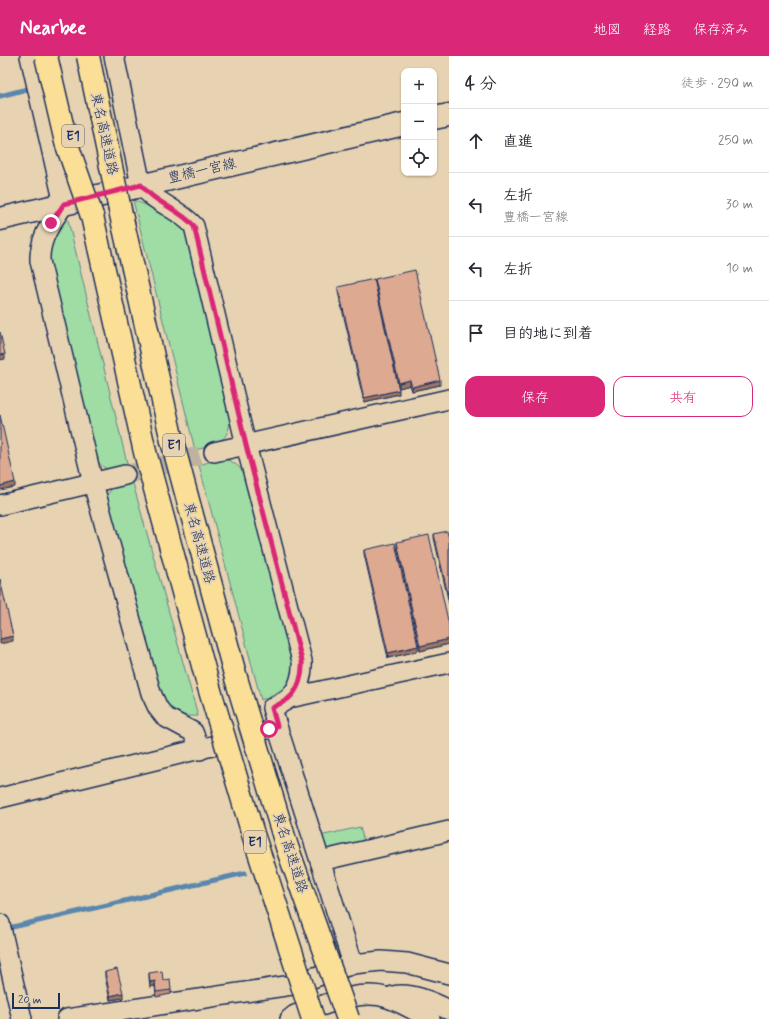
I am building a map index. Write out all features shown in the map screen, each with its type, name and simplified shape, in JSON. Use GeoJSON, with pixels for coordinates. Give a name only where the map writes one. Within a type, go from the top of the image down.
{"type":"FeatureCollection","features":[{"type":"Feature","properties":{"kind":"highway"},"geometry":{"type":"LineString","coordinates":[[46,56],[66,142],[92,216]]}},
{"type":"Feature","properties":{"kind":"highway","name":"東名高速道路"},"geometry":{"type":"LineString","coordinates":[[58,56],[73,137],[145,452],[208,684],[253,834],[313,1019]]}},
{"type":"Feature","properties":{"kind":"highway","name":"東名高速道路"},"geometry":{"type":"LineString","coordinates":[[88,56],[120,210],[172,441],[208,581],[287,847],[348,1019]]}},
{"type":"Feature","properties":{"kind":"main road"},"geometry":{"type":"LineString","coordinates":[[437,117],[449,115]]}},
{"type":"Feature","properties":{"kind":"main road","name":"豊橋一宮線"},"geometry":{"type":"LineString","coordinates":[[0,219],[401,125]]}},
{"type":"Feature","properties":{"kind":"street"},"geometry":{"type":"LineString","coordinates":[[0,798],[206,748],[193,732],[165,717],[158,708],[151,693],[93,484],[40,261],[42,242],[51,223],[64,204],[30,56]]}},
{"type":"Feature","properties":{"kind":"street"},"geometry":{"type":"LineString","coordinates":[[114,56],[141,185],[149,196],[180,213],[194,226],[246,445],[302,661],[303,671],[300,681],[289,698]]}},
{"type":"Feature","properties":{"kind":"street"},"geometry":{"type":"LineString","coordinates":[[214,452],[449,399]]}},
{"type":"Feature","properties":{"kind":"street"},"geometry":{"type":"LineString","coordinates":[[0,505],[93,484],[125,475]]}},
{"type":"Feature","properties":{"kind":"street"},"geometry":{"type":"LineString","coordinates":[[353,964],[320,861],[273,727],[272,708],[289,698],[449,663]]}},
{"type":"Feature","properties":{"kind":"street"},"geometry":{"type":"LineString","coordinates":[[320,861],[449,831]]}},
{"type":"Feature","properties":{"kind":"street"},"geometry":{"type":"LineString","coordinates":[[0,924],[22,1019]]}},
{"type":"Feature","properties":{"kind":"street"},"geometry":{"type":"LineString","coordinates":[[67,1019],[292,985],[353,964],[380,961],[407,963],[449,974]]}},
{"type":"Feature","properties":{"kind":"street"},"geometry":{"type":"LineString","coordinates":[[290,1019],[295,1015],[356,996],[373,995],[388,998],[430,1019]]}},
{"type":"Feature","properties":{"kind":"street"},"geometry":{"type":"LineString","coordinates":[[388,998],[399,995],[414,997],[449,1010]]}},
{"type":"Feature","properties":{"kind":"green space"},"geometry":{"type":"Polygon","coordinates":[[[133,200],[158,210],[172,218],[179,224],[188,239],[230,417],[227,432],[220,441],[195,450],[133,200]]]}},
{"type":"Feature","properties":{"kind":"green space"},"geometry":{"type":"Polygon","coordinates":[[[66,212],[128,467],[109,469],[102,466],[96,458],[46,251],[66,212]]]}},
{"type":"Feature","properties":{"kind":"green space"},"geometry":{"type":"Polygon","coordinates":[[[219,459],[228,460],[235,464],[246,477],[295,662],[291,677],[285,687],[261,700],[199,465],[219,459]]]}},
{"type":"Feature","properties":{"kind":"green space"},"geometry":{"type":"Polygon","coordinates":[[[132,480],[198,716],[184,716],[175,712],[167,705],[158,693],[107,502],[107,495],[114,486],[132,480]]]}},
{"type":"Feature","properties":{"kind":"green space"},"geometry":{"type":"Polygon","coordinates":[[[360,827],[364,842],[325,852],[320,836],[360,827]]]}},
{"type":"Feature","properties":{"kind":"building"},"geometry":{"type":"Polygon","coordinates":[[[415,270],[440,380],[412,387],[410,380],[399,383],[375,279],[415,270]]]}},
{"type":"Feature","properties":{"kind":"building"},"geometry":{"type":"Polygon","coordinates":[[[374,279],[399,390],[364,398],[338,287],[374,279]]]}},
{"type":"Feature","properties":{"kind":"building"},"geometry":{"type":"Polygon","coordinates":[[[0,332],[5,354],[0,355],[0,332]]]}},
{"type":"Feature","properties":{"kind":"building"},"geometry":{"type":"Polygon","coordinates":[[[0,415],[15,482],[0,486],[0,415]]]}},
{"type":"Feature","properties":{"kind":"building"},"geometry":{"type":"Polygon","coordinates":[[[447,531],[449,539],[449,599],[434,534],[447,531]]]}},
{"type":"Feature","properties":{"kind":"building"},"geometry":{"type":"Polygon","coordinates":[[[429,535],[449,625],[449,639],[420,646],[397,542],[429,535]]]}},
{"type":"Feature","properties":{"kind":"building"},"geometry":{"type":"Polygon","coordinates":[[[395,543],[418,646],[388,653],[364,550],[395,543]]]}},
{"type":"Feature","properties":{"kind":"building"},"geometry":{"type":"Polygon","coordinates":[[[0,579],[13,636],[0,639],[0,579]]]}},
{"type":"Feature","properties":{"kind":"building"},"geometry":{"type":"Polygon","coordinates":[[[117,969],[123,993],[110,996],[105,972],[117,969]]]}},
{"type":"Feature","properties":{"kind":"building"},"geometry":{"type":"Polygon","coordinates":[[[162,971],[163,980],[170,979],[171,990],[156,992],[155,981],[150,982],[149,973],[162,971]]]}},
{"type":"Feature","properties":{"kind":"waterway"},"geometry":{"type":"LineString","coordinates":[[0,96],[31,88]]}},
{"type":"Feature","properties":{"kind":"waterway"},"geometry":{"type":"LineString","coordinates":[[4,929],[245,873]]}},
{"type":"Feature","properties":{"kind":"tunnel"},"geometry":{"type":"LineString","coordinates":[[125,475],[214,452]]}},
{"type":"Feature","properties":{"kind":"tunnel"},"geometry":{"type":"LineString","coordinates":[[212,746],[267,729]]}},
{"type":"Feature","properties":{"kind":"route"},"geometry":{"type":"LineString","coordinates":[[51,223],[64,204],[141,185],[149,196],[180,213],[194,226],[246,445],[302,661],[303,671],[300,681],[289,698],[272,708],[277,726],[269,729]]}}]}
